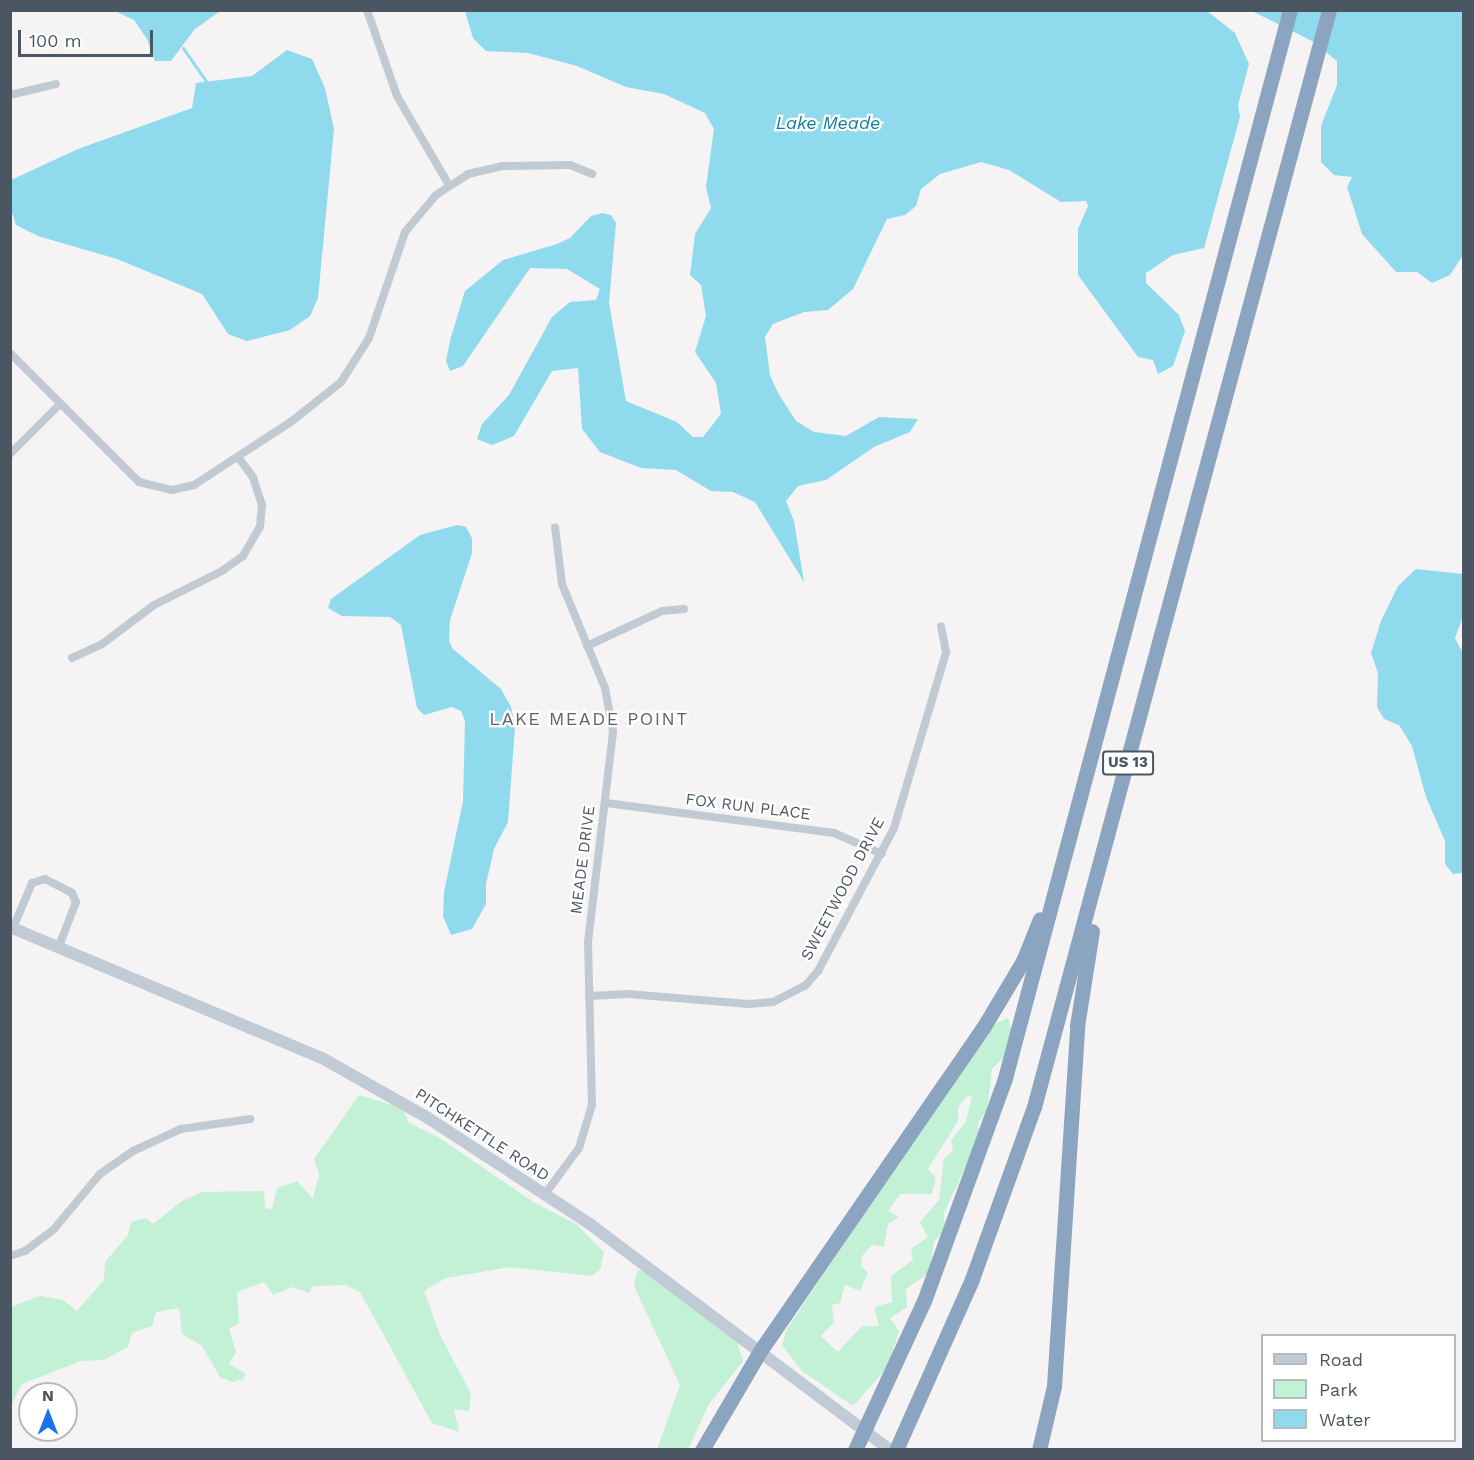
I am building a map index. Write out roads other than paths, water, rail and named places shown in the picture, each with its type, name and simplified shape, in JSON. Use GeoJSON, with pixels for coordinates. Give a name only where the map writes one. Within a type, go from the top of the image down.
{"type":"FeatureCollection","features":[{"type":"Feature","properties":{"kind":"highway","name":"US 13"},"geometry":{"type":"LineString","coordinates":[[855,1449],[924,1301],[982,1149],[1071,833],[1290,10]]}},
{"type":"Feature","properties":{"kind":"highway","name":"US 13"},"geometry":{"type":"LineString","coordinates":[[896,1449],[954,1324],[1013,1169],[1054,1040],[1329,10]]}},
{"type":"Feature","properties":{"kind":"highway"},"geometry":{"type":"LineString","coordinates":[[702,1449],[760,1351],[1011,983],[1035,933],[1071,833]]}},
{"type":"Feature","properties":{"kind":"highway"},"geometry":{"type":"LineString","coordinates":[[1039,1449],[1054,1386],[1077,1026],[1108,836]]}},
{"type":"Feature","properties":{"kind":"main road","name":"PITCHKETTLE ROAD"},"geometry":{"type":"LineString","coordinates":[[12,927],[322,1058],[428,1118],[545,1194],[890,1449]]}},
{"type":"Feature","properties":{"kind":"street"},"geometry":{"type":"LineString","coordinates":[[367,10],[397,96],[449,185]]}},
{"type":"Feature","properties":{"kind":"street"},"geometry":{"type":"LineString","coordinates":[[10,95],[56,84]]}},
{"type":"Feature","properties":{"kind":"street"},"geometry":{"type":"LineString","coordinates":[[10,353],[130,475],[149,486],[171,490],[194,485],[331,392],[352,369],[369,338],[405,232],[422,208],[449,185],[482,170],[523,164],[570,165],[592,174]]}},
{"type":"Feature","properties":{"kind":"street"},"geometry":{"type":"LineString","coordinates":[[10,454],[60,404]]}},
{"type":"Feature","properties":{"kind":"street"},"geometry":{"type":"LineString","coordinates":[[72,658],[102,644],[154,605],[222,571],[243,556],[257,535],[262,505],[253,477],[238,457]]}},
{"type":"Feature","properties":{"kind":"street","name":"MEADE DRIVE"},"geometry":{"type":"LineString","coordinates":[[545,1194],[579,1148],[589,1121],[593,1095],[589,996],[592,898],[612,752],[611,712],[562,584],[555,527]]}},
{"type":"Feature","properties":{"kind":"street"},"geometry":{"type":"LineString","coordinates":[[587,646],[662,611],[684,609]]}},
{"type":"Feature","properties":{"kind":"street","name":"SWEETWOOD DRIVE"},"geometry":{"type":"LineString","coordinates":[[589,996],[628,994],[749,1004],[788,996],[818,971],[894,828],[946,652],[941,626]]}},
{"type":"Feature","properties":{"kind":"street","name":"FOX RUN PLACE"},"geometry":{"type":"LineString","coordinates":[[606,803],[834,833],[882,854]]}},
{"type":"Feature","properties":{"kind":"street"},"geometry":{"type":"LineString","coordinates":[[12,927],[32,883],[45,879],[75,898],[58,946]]}},
{"type":"Feature","properties":{"kind":"street"},"geometry":{"type":"LineString","coordinates":[[10,1256],[25,1251],[54,1229],[99,1174],[132,1151],[181,1129],[250,1119]]}},
{"type":"Feature","properties":{"kind":"water"},"geometry":{"type":"Polygon","coordinates":[[[115,11],[220,11],[194,30],[171,61],[155,61],[147,39],[134,20],[115,11]]]}},
{"type":"Feature","properties":{"kind":"water","name":"Lake Meade"},"geometry":{"type":"Polygon","coordinates":[[[465,11],[1207,11],[1235,33],[1249,64],[1238,105],[1240,117],[1204,248],[1173,255],[1146,273],[1146,283],[1179,315],[1185,331],[1173,366],[1158,374],[1153,360],[1138,357],[1078,275],[1078,229],[1088,206],[1086,201],[1061,202],[1009,170],[981,162],[940,174],[921,189],[916,206],[905,215],[887,219],[853,289],[828,310],[804,312],[773,324],[765,337],[770,375],[778,393],[796,421],[814,432],[846,436],[879,417],[918,419],[910,432],[874,447],[826,480],[798,486],[786,501],[794,521],[804,582],[755,502],[733,492],[711,491],[676,470],[641,468],[600,452],[582,429],[578,368],[552,371],[514,436],[492,445],[477,439],[482,424],[509,395],[552,317],[570,302],[596,300],[600,289],[567,269],[530,268],[463,366],[450,371],[446,361],[465,291],[503,260],[570,238],[591,216],[602,213],[611,215],[616,223],[609,303],[626,401],[677,422],[693,437],[703,437],[721,414],[716,383],[695,352],[706,316],[701,285],[690,275],[695,234],[711,208],[706,187],[714,129],[705,113],[664,94],[626,87],[577,66],[528,53],[486,51],[473,38],[465,11]]]}},
{"type":"Feature","properties":{"kind":"water"},"geometry":{"type":"Polygon","coordinates":[[[1252,11],[1463,11],[1463,255],[1450,275],[1432,283],[1417,272],[1396,272],[1362,234],[1347,187],[1352,177],[1334,175],[1321,162],[1321,126],[1337,85],[1337,61],[1312,41],[1252,11]]]}},
{"type":"Feature","properties":{"kind":"water"},"geometry":{"type":"Polygon","coordinates":[[[287,50],[312,59],[325,88],[334,129],[318,298],[310,316],[290,330],[247,341],[228,334],[202,294],[117,259],[38,236],[16,225],[11,209],[11,180],[78,149],[192,108],[196,83],[252,76],[287,50]]]}},
{"type":"Feature","properties":{"kind":"water"},"geometry":{"type":"Polygon","coordinates":[[[457,525],[466,527],[472,538],[472,553],[450,620],[449,641],[453,649],[501,689],[511,707],[515,727],[508,822],[494,849],[486,884],[486,904],[472,929],[451,935],[443,916],[444,892],[463,801],[465,721],[461,711],[452,707],[424,715],[417,708],[401,625],[390,617],[342,616],[328,608],[331,599],[420,535],[457,525]]]}},
{"type":"Feature","properties":{"kind":"water"},"geometry":{"type":"Polygon","coordinates":[[[1416,569],[1463,574],[1463,616],[1455,638],[1464,655],[1463,873],[1453,874],[1445,864],[1445,841],[1426,797],[1412,746],[1399,725],[1384,719],[1377,707],[1378,673],[1371,653],[1381,621],[1398,586],[1416,569]]]}},
{"type":"Feature","properties":{"kind":"waterway"},"geometry":{"type":"LineString","coordinates":[[183,48],[206,81]]}},
{"type":"Feature","properties":{"kind":"district","name":"LAKE MEADE POINT"},"geometry":{"type":"Point","coordinates":[589,719]}}]}
